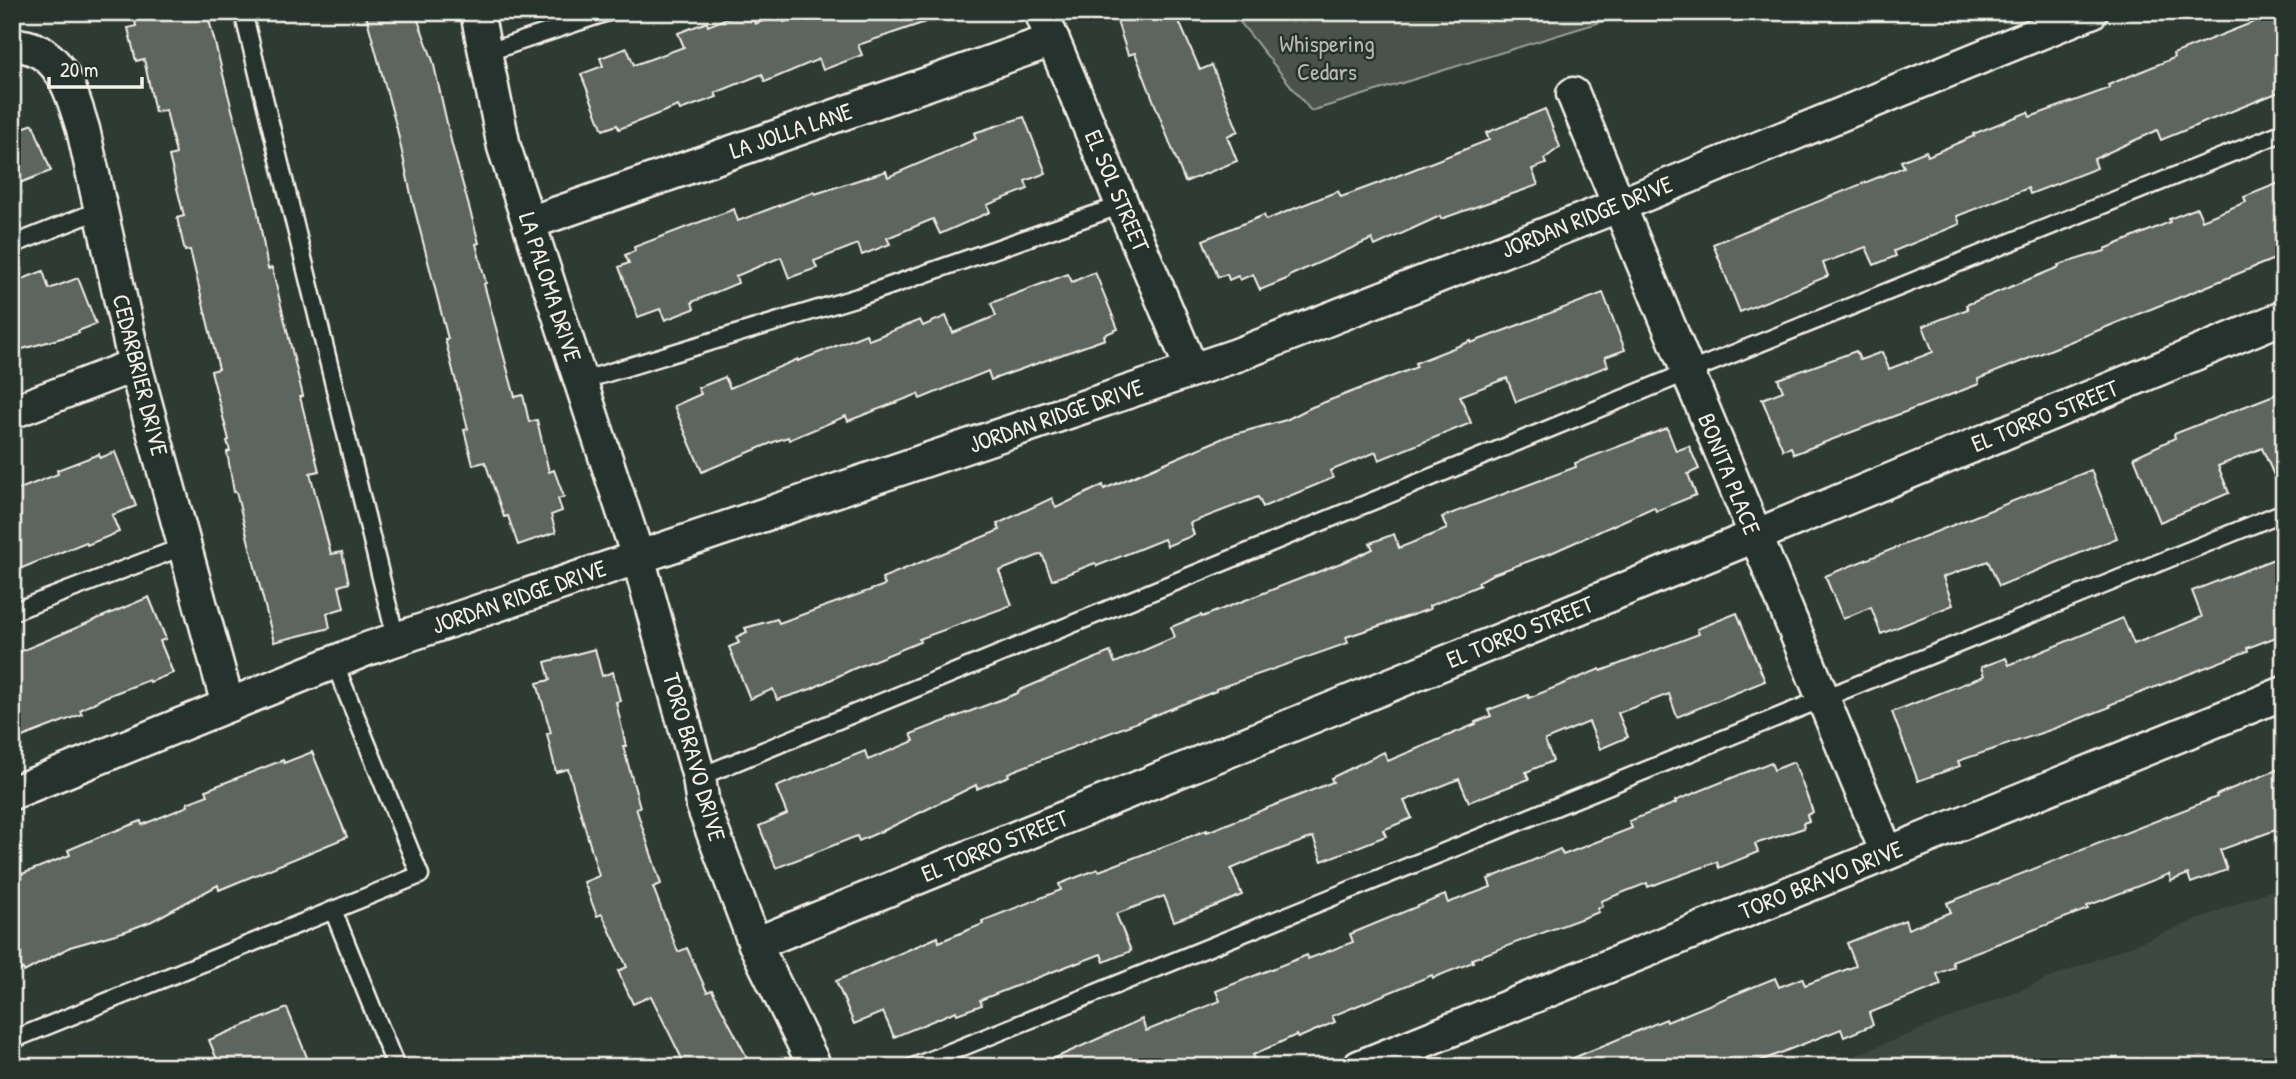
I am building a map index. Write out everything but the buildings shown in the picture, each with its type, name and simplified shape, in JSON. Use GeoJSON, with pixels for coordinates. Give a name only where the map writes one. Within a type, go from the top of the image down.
{"type":"FeatureCollection","features":[{"type":"Feature","properties":{"kind":"street","name":"LA PALOMA DRIVE"},"geometry":{"type":"LineString","coordinates":[[477,12],[504,147],[638,557]]}},
{"type":"Feature","properties":{"kind":"street","name":"JORDAN RIDGE DRIVE"},"geometry":{"type":"LineString","coordinates":[[12,793],[396,639],[1250,350],[1620,205],[2091,12]]}},
{"type":"Feature","properties":{"kind":"street","name":"EL SOL STREET"},"geometry":{"type":"LineString","coordinates":[[1047,26],[1192,370]]}},
{"type":"Feature","properties":{"kind":"street","name":"LA JOLLA LANE"},"geometry":{"type":"LineString","coordinates":[[529,223],[1047,26]]}},
{"type":"Feature","properties":{"kind":"street","name":"CEDARBRIER DRIVE"},"geometry":{"type":"LineString","coordinates":[[12,45],[43,51],[59,69],[74,100],[135,365],[229,705]]}},
{"type":"Feature","properties":{"kind":"street","name":"BONITA PLACE"},"geometry":{"type":"LineString","coordinates":[[1573,93],[1887,853]]}},
{"type":"Feature","properties":{"kind":"street","name":"EL TORRO STREET"},"geometry":{"type":"LineString","coordinates":[[755,944],[2284,317]]}},
{"type":"Feature","properties":{"kind":"street"},"geometry":{"type":"LineString","coordinates":[[12,412],[135,365]]}},
{"type":"Feature","properties":{"kind":"street","name":"TORO BRAVO DRIVE"},"geometry":{"type":"LineString","coordinates":[[638,557],[699,777],[702,806],[755,944],[816,1067]]}},
{"type":"Feature","properties":{"kind":"street","name":"TORO BRAVO DRIVE"},"geometry":{"type":"LineString","coordinates":[[1359,1067],[2284,693]]}},
{"type":"Feature","properties":{"kind":"lane"},"geometry":{"type":"LineString","coordinates":[[243,12],[396,639]]}},
{"type":"Feature","properties":{"kind":"lane"},"geometry":{"type":"LineString","coordinates":[[485,53],[608,12]]}},
{"type":"Feature","properties":{"kind":"lane"},"geometry":{"type":"LineString","coordinates":[[699,777],[1688,372],[2284,132]]}},
{"type":"Feature","properties":{"kind":"lane"},"geometry":{"type":"LineString","coordinates":[[581,381],[858,296],[1122,205]]}},
{"type":"Feature","properties":{"kind":"lane"},"geometry":{"type":"LineString","coordinates":[[12,245],[100,210]]}},
{"type":"Feature","properties":{"kind":"lane"},"geometry":{"type":"LineString","coordinates":[[913,1067],[2284,512]]}},
{"type":"Feature","properties":{"kind":"lane"},"geometry":{"type":"LineString","coordinates":[[12,612],[185,546]]}},
{"type":"Feature","properties":{"kind":"lane"},"geometry":{"type":"LineString","coordinates":[[12,1041],[421,875],[334,662]]}},
{"type":"Feature","properties":{"kind":"lane"},"geometry":{"type":"LineString","coordinates":[[334,910],[396,1067]]}},
{"type":"Feature","properties":{"kind":"shaded area"},"geometry":{"type":"Polygon","coordinates":[[[2284,885],[2284,1067],[1826,1067],[2284,885]]]}},
{"type":"Feature","properties":{"kind":"green space","name":"Whispering Cedars"},"geometry":{"type":"Polygon","coordinates":[[[1232,12],[1633,12],[1311,111],[1232,12]]]}}]}
